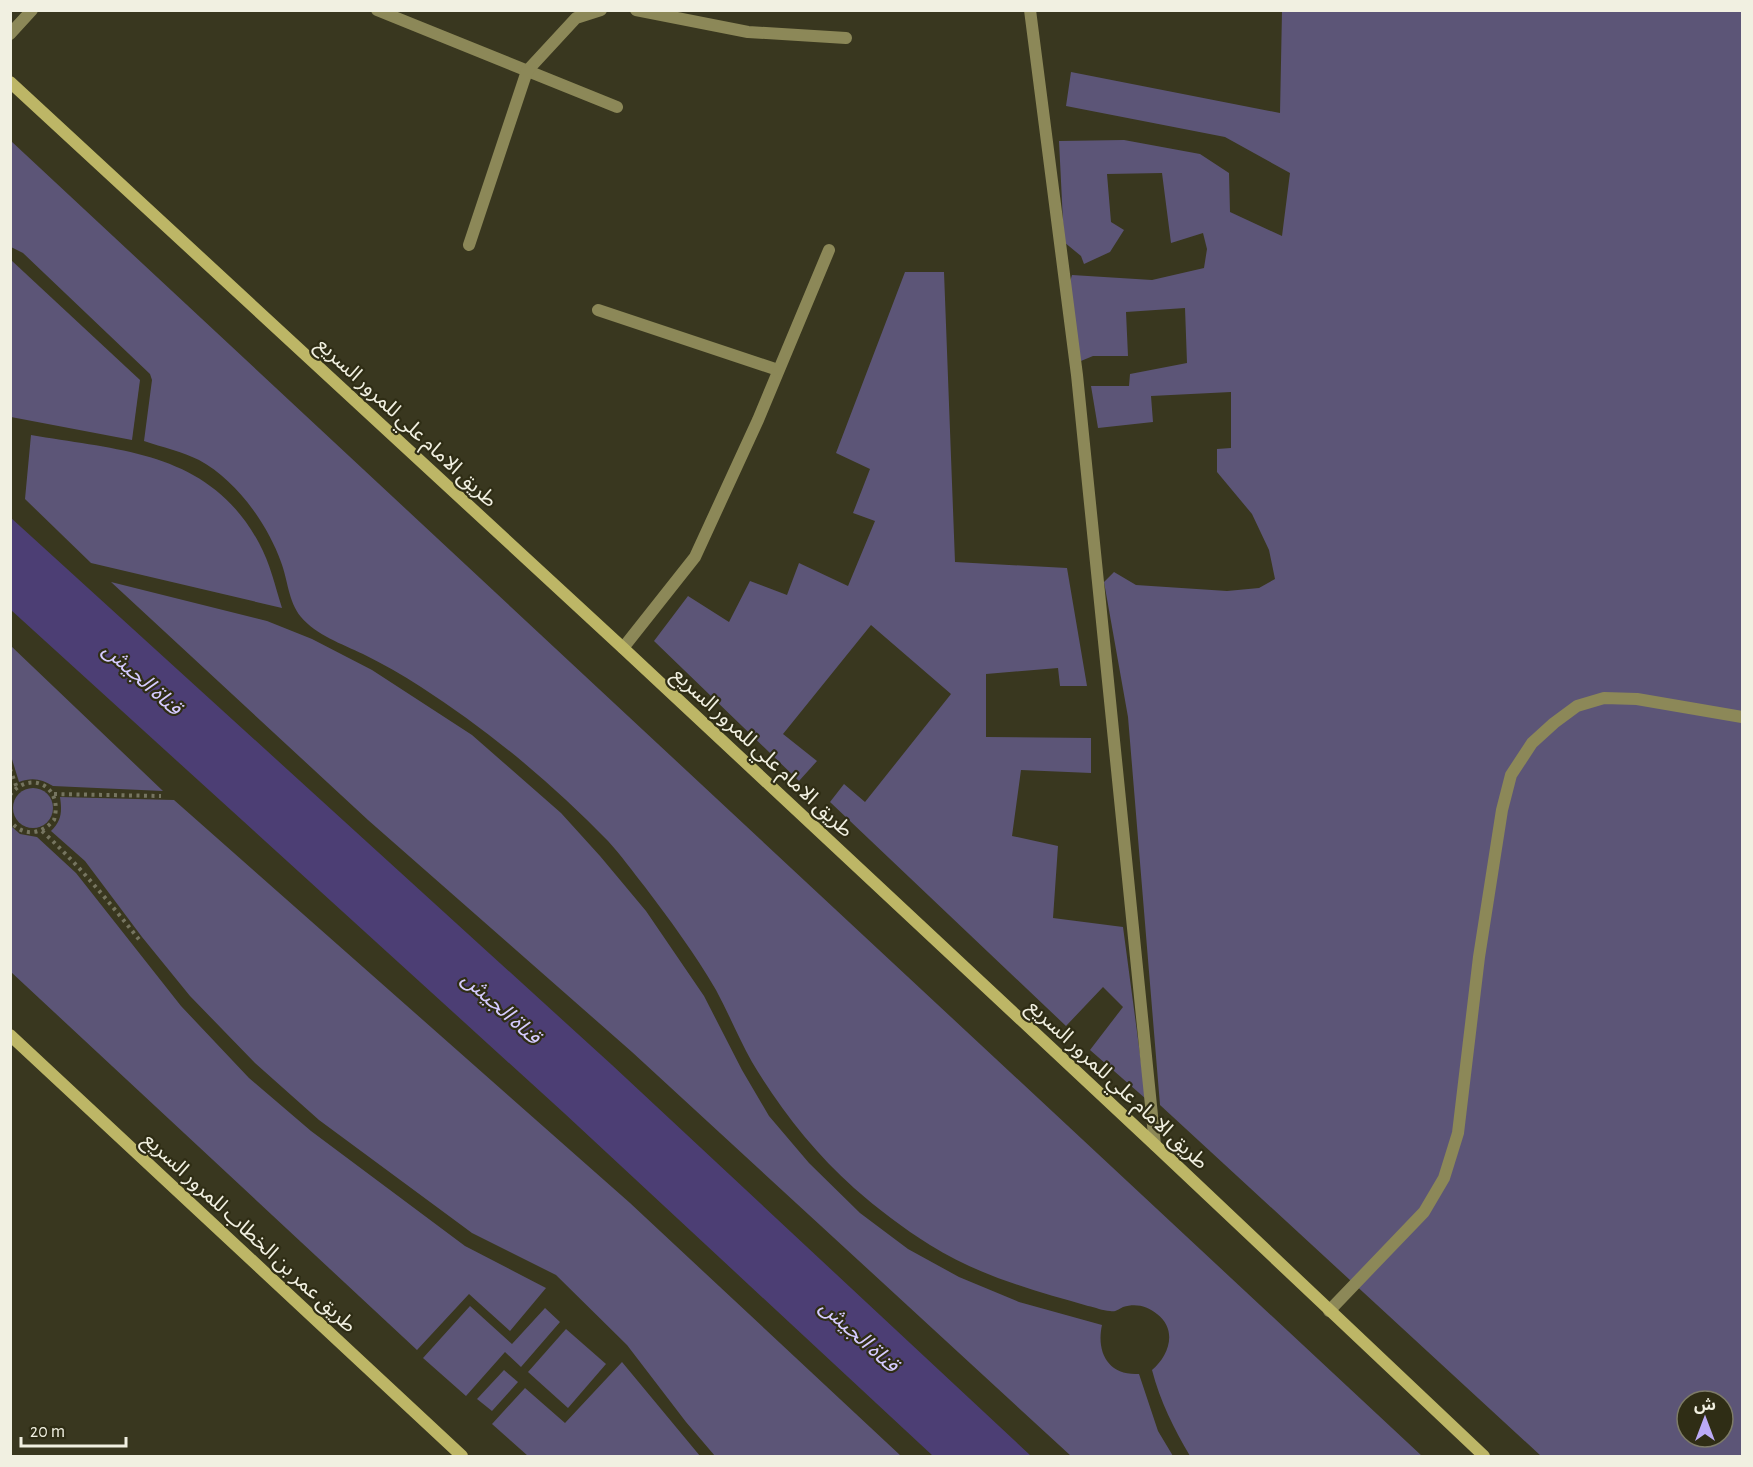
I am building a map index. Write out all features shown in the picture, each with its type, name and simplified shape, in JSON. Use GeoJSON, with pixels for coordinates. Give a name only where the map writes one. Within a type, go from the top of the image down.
{"type":"FeatureCollection","features":[{"type":"Feature","properties":{"kind":"main road","name":"طريق الامام علي للمرور السريع"},"geometry":{"type":"LineString","coordinates":[[10,82],[623,648],[1484,1456]]}},
{"type":"Feature","properties":{"kind":"main road","name":"طريق عمر بن الخطاب للمرور السريع"},"geometry":{"type":"LineString","coordinates":[[10,1035],[462,1456]]}},
{"type":"Feature","properties":{"kind":"street"},"geometry":{"type":"LineString","coordinates":[[10,34],[32,10]]}},
{"type":"Feature","properties":{"kind":"street"},"geometry":{"type":"LineString","coordinates":[[377,10],[617,107]]}},
{"type":"Feature","properties":{"kind":"street"},"geometry":{"type":"LineString","coordinates":[[469,245],[527,71],[576,18],[601,10]]}},
{"type":"Feature","properties":{"kind":"street"},"geometry":{"type":"LineString","coordinates":[[636,10],[748,32],[846,38]]}},
{"type":"Feature","properties":{"kind":"street"},"geometry":{"type":"LineString","coordinates":[[1029,10],[1077,375],[1155,1145]]}},
{"type":"Feature","properties":{"kind":"street"},"geometry":{"type":"LineString","coordinates":[[623,648],[695,557],[758,420],[829,250]]}},
{"type":"Feature","properties":{"kind":"street"},"geometry":{"type":"LineString","coordinates":[[598,310],[778,370]]}},
{"type":"Feature","properties":{"kind":"street"},"geometry":{"type":"LineString","coordinates":[[1329,1311],[1424,1212],[1444,1178],[1458,1133],[1479,957],[1502,810],[1511,775],[1532,743],[1577,706],[1604,698],[1637,699],[1743,717]]}},
{"type":"Feature","properties":{"kind":"path"},"geometry":{"type":"LineString","coordinates":[[10,768],[17,788]]}},
{"type":"Feature","properties":{"kind":"path"},"geometry":{"type":"LineString","coordinates":[[10,795],[17,788],[33,783],[49,788],[54,794],[56,812],[54,820],[42,831],[26,832],[18,829],[10,821]]}},
{"type":"Feature","properties":{"kind":"path"},"geometry":{"type":"LineString","coordinates":[[54,794],[161,796]]}},
{"type":"Feature","properties":{"kind":"path"},"geometry":{"type":"LineString","coordinates":[[42,831],[101,891],[141,942]]}},
{"type":"Feature","properties":{"kind":"shaded area"},"geometry":{"type":"Polygon","coordinates":[[[1282,11],[1742,11],[1742,1456],[1541,1456],[1160,1105],[1128,717],[1104,582],[1114,572],[1136,585],[1227,591],[1259,588],[1275,579],[1269,550],[1252,514],[1217,472],[1217,449],[1231,448],[1231,392],[1151,396],[1153,422],[1098,428],[1091,386],[1129,386],[1130,374],[1187,363],[1185,308],[1126,312],[1128,356],[1093,356],[1076,363],[1066,295],[1072,275],[1152,280],[1204,268],[1207,249],[1203,233],[1171,243],[1162,173],[1107,174],[1111,222],[1124,230],[1110,252],[1084,264],[1081,256],[1064,242],[1059,141],[1124,140],[1200,154],[1229,173],[1230,212],[1282,236],[1290,173],[1225,137],[1066,106],[1071,72],[1280,113],[1282,11]]]}},
{"type":"Feature","properties":{"kind":"shaded area"},"geometry":{"type":"Polygon","coordinates":[[[10,141],[1422,1456],[1190,1456],[1168,1414],[1152,1370],[1163,1358],[1169,1343],[1164,1320],[1157,1314],[1137,1305],[1114,1311],[1105,1310],[987,1274],[930,1245],[891,1218],[854,1188],[798,1129],[774,1096],[752,1062],[700,963],[654,899],[608,841],[542,778],[471,721],[407,678],[330,638],[307,623],[293,604],[275,547],[259,518],[238,491],[199,460],[144,441],[152,380],[150,374],[23,253],[11,247],[10,141]]]}},
{"type":"Feature","properties":{"kind":"shaded area"},"geometry":{"type":"Polygon","coordinates":[[[11,260],[140,380],[132,440],[11,417],[11,260]]]}},
{"type":"Feature","properties":{"kind":"shaded area"},"geometry":{"type":"Polygon","coordinates":[[[905,272],[944,272],[955,562],[1067,568],[1087,686],[1060,686],[1058,668],[986,674],[986,737],[1091,738],[1091,773],[1021,770],[1012,836],[1058,846],[1053,918],[1123,927],[1146,1099],[1090,1050],[1123,1007],[1103,987],[1066,1026],[830,802],[844,784],[865,802],[951,694],[871,625],[783,734],[817,761],[799,781],[654,641],[688,596],[729,622],[750,581],[787,595],[799,563],[848,586],[875,521],[853,513],[870,469],[836,453],[905,272]]]}},
{"type":"Feature","properties":{"kind":"shaded area"},"geometry":{"type":"Polygon","coordinates":[[[31,435],[130,452],[160,460],[189,473],[215,490],[239,513],[259,543],[282,608],[91,563],[25,499],[31,435]]]}},
{"type":"Feature","properties":{"kind":"shaded area"},"geometry":{"type":"Polygon","coordinates":[[[111,582],[267,621],[312,639],[372,670],[472,735],[561,813],[646,911],[704,996],[742,1070],[769,1116],[809,1163],[860,1213],[908,1249],[959,1277],[1019,1302],[1102,1325],[1103,1353],[1112,1366],[1119,1371],[1139,1374],[1158,1431],[1173,1456],[1071,1456],[632,1052],[368,820],[111,582]]]}},
{"type":"Feature","properties":{"kind":"shaded area"},"geometry":{"type":"Polygon","coordinates":[[[11,646],[163,791],[53,786],[33,779],[19,782],[11,756],[11,646]]]}},
{"type":"Feature","properties":{"kind":"shaded area"},"geometry":{"type":"Polygon","coordinates":[[[33,788],[47,794],[53,808],[47,822],[33,828],[19,822],[13,808],[19,794],[33,788]]]}},
{"type":"Feature","properties":{"kind":"shaded area"},"geometry":{"type":"Polygon","coordinates":[[[60,797],[174,800],[630,1203],[901,1456],[715,1456],[627,1345],[556,1275],[472,1233],[319,1120],[255,1063],[190,996],[85,861],[51,831],[60,815],[60,797]]]}},
{"type":"Feature","properties":{"kind":"shaded area"},"geometry":{"type":"Polygon","coordinates":[[[11,826],[20,834],[37,837],[76,873],[181,1006],[249,1078],[311,1131],[465,1246],[546,1288],[510,1331],[469,1294],[417,1350],[11,972],[11,826]]]}},
{"type":"Feature","properties":{"kind":"shaded area"},"geometry":{"type":"Polygon","coordinates":[[[470,1306],[512,1344],[545,1308],[560,1322],[521,1367],[505,1352],[466,1396],[423,1358],[470,1306]]]}},
{"type":"Feature","properties":{"kind":"shaded area"},"geometry":{"type":"Polygon","coordinates":[[[566,1329],[606,1364],[568,1408],[528,1372],[566,1329]]]}},
{"type":"Feature","properties":{"kind":"shaded area"},"geometry":{"type":"Polygon","coordinates":[[[622,1362],[700,1456],[528,1456],[492,1424],[525,1388],[565,1423],[622,1362]]]}},
{"type":"Feature","properties":{"kind":"shaded area"},"geometry":{"type":"Polygon","coordinates":[[[504,1370],[518,1382],[492,1411],[477,1399],[504,1370]]]}},
{"type":"Feature","properties":{"kind":"water","name":"قناة الجيش"},"geometry":{"type":"Polygon","coordinates":[[[10,517],[612,1065],[1031,1456],[933,1456],[564,1113],[11,610],[10,517]]]}}]}
